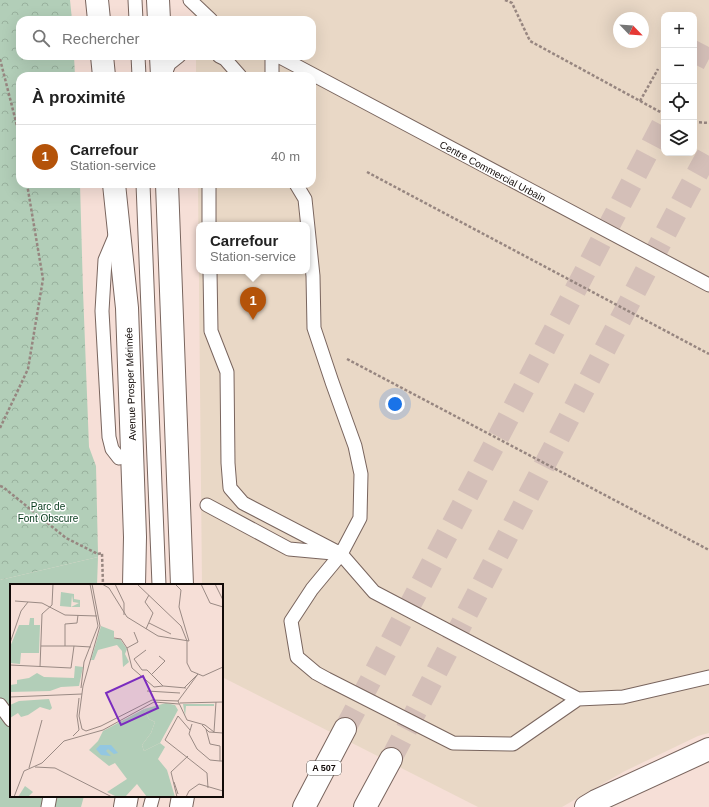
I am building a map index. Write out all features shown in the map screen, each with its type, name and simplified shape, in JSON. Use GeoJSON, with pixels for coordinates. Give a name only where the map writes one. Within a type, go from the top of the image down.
{"type":"FeatureCollection","features":[{"type":"Feature","properties":{"kind":"main road"},"geometry":{"type":"LineString","coordinates":[[97,0],[99,16]]}},
{"type":"Feature","properties":{"kind":"main road"},"geometry":{"type":"LineString","coordinates":[[158,0],[159,16]]}},
{"type":"Feature","properties":{"kind":"main road"},"geometry":{"type":"LineString","coordinates":[[102,60],[104,72]]}},
{"type":"Feature","properties":{"kind":"main road"},"geometry":{"type":"LineString","coordinates":[[161,60],[163,72]]}},
{"type":"Feature","properties":{"kind":"main road","name":"Avenue Prosper Mérimée"},"geometry":{"type":"LineString","coordinates":[[114,188],[127,308],[135,537],[134,584]]}},
{"type":"Feature","properties":{"kind":"main road"},"geometry":{"type":"LineString","coordinates":[[167,188],[182,584]]}},
{"type":"Feature","properties":{"kind":"main road","name":"A 507"},"geometry":{"type":"LineString","coordinates":[[304,807],[345,729]]}},
{"type":"Feature","properties":{"kind":"main road"},"geometry":{"type":"LineString","coordinates":[[586,807],[709,749]]}},
{"type":"Feature","properties":{"kind":"main road"},"geometry":{"type":"LineString","coordinates":[[365,807],[391,759]]}},
{"type":"Feature","properties":{"kind":"main road"},"geometry":{"type":"LineString","coordinates":[[125,807],[127,797]]}},
{"type":"Feature","properties":{"kind":"main road"},"geometry":{"type":"LineString","coordinates":[[181,807],[183,797]]}},
{"type":"Feature","properties":{"kind":"lane"},"geometry":{"type":"LineString","coordinates":[[135,0],[136,16]]}},
{"type":"Feature","properties":{"kind":"lane"},"geometry":{"type":"LineString","coordinates":[[190,0],[207,16]]}},
{"type":"Feature","properties":{"kind":"lane"},"geometry":{"type":"LineString","coordinates":[[138,60],[139,72]]}},
{"type":"Feature","properties":{"kind":"lane"},"geometry":{"type":"LineString","coordinates":[[165,72],[169,64],[174,60]]}},
{"type":"Feature","properties":{"kind":"lane"},"geometry":{"type":"LineString","coordinates":[[226,60],[236,72]]}},
{"type":"Feature","properties":{"kind":"lane"},"geometry":{"type":"LineString","coordinates":[[272,60],[272,72]]}},
{"type":"Feature","properties":{"kind":"lane","name":"Centre Commercial Urbain"},"geometry":{"type":"LineString","coordinates":[[286,60],[308,72]]}},
{"type":"Feature","properties":{"kind":"lane","name":"Centre Commercial Urbain"},"geometry":{"type":"LineString","coordinates":[[316,76],[709,285]]}},
{"type":"Feature","properties":{"kind":"lane"},"geometry":{"type":"LineString","coordinates":[[143,188],[158,584]]}},
{"type":"Feature","properties":{"kind":"lane"},"geometry":{"type":"LineString","coordinates":[[209,188],[209,222]]}},
{"type":"Feature","properties":{"kind":"lane"},"geometry":{"type":"LineString","coordinates":[[298,188],[305,199],[307,222]]}},
{"type":"Feature","properties":{"kind":"lane"},"geometry":{"type":"LineString","coordinates":[[118,227],[106,260],[102,311],[109,437],[112,449],[119,458]]}},
{"type":"Feature","properties":{"kind":"lane"},"geometry":{"type":"LineString","coordinates":[[310,254],[314,328],[355,446],[361,474],[360,518],[341,554],[312,589],[291,621],[297,657],[316,673],[453,743],[513,744],[578,698]]}},
{"type":"Feature","properties":{"kind":"lane"},"geometry":{"type":"LineString","coordinates":[[210,274],[211,331],[227,372],[228,463],[230,488],[243,503],[341,554],[374,592],[578,698],[623,697],[709,677]]}},
{"type":"Feature","properties":{"kind":"lane"},"geometry":{"type":"LineString","coordinates":[[207,505],[289,549],[341,554]]}},
{"type":"Feature","properties":{"kind":"lane"},"geometry":{"type":"LineString","coordinates":[[0,705],[10,719]]}},
{"type":"Feature","properties":{"kind":"lane"},"geometry":{"type":"LineString","coordinates":[[48,807],[50,797]]}},
{"type":"Feature","properties":{"kind":"lane"},"geometry":{"type":"LineString","coordinates":[[150,807],[153,797]]}},
{"type":"Feature","properties":{"kind":"path"},"geometry":{"type":"LineString","coordinates":[[506,0],[512,4],[530,41],[661,112]]}},
{"type":"Feature","properties":{"kind":"path"},"geometry":{"type":"LineString","coordinates":[[0,59],[16,122]]}},
{"type":"Feature","properties":{"kind":"path"},"geometry":{"type":"LineString","coordinates":[[640,101],[658,68]]}},
{"type":"Feature","properties":{"kind":"path"},"geometry":{"type":"LineString","coordinates":[[697,122],[709,123]]}},
{"type":"Feature","properties":{"kind":"path"},"geometry":{"type":"LineString","coordinates":[[367,172],[709,354]]}},
{"type":"Feature","properties":{"kind":"path"},"geometry":{"type":"LineString","coordinates":[[0,428],[28,369],[43,279],[28,188]]}},
{"type":"Feature","properties":{"kind":"path"},"geometry":{"type":"LineString","coordinates":[[345,358],[709,550]]}},
{"type":"Feature","properties":{"kind":"path"},"geometry":{"type":"LineString","coordinates":[[0,486],[66,538],[98,554],[102,553],[103,584]]}},
{"type":"Feature","properties":{"kind":"shaded area"},"geometry":{"type":"Polygon","coordinates":[[[192,0],[709,0],[709,733],[698,736],[625,771],[562,807],[478,807],[223,678],[223,584],[202,584],[199,274],[310,274],[310,222],[198,222],[198,188],[316,188],[316,72],[196,72],[196,60],[316,60],[316,16],[194,16],[192,0]]]}},
{"type":"Feature","properties":{"kind":"green space","name":"Parc de Font Obscure"},"geometry":{"type":"Polygon","coordinates":[[[0,0],[70,0],[72,16],[16,16],[16,60],[74,60],[75,72],[16,72],[16,188],[80,188],[89,447],[96,466],[98,557],[0,580],[0,0]]]}},
{"type":"Feature","properties":{"kind":"green space"},"geometry":{"type":"Polygon","coordinates":[[[98,557],[97,584],[10,584],[10,797],[84,797],[81,807],[0,807],[0,580],[98,557]]]}},
{"type":"Feature","properties":{"kind":"tunnel"},"geometry":{"type":"LineString","coordinates":[[697,58],[709,35]]}},
{"type":"Feature","properties":{"kind":"tunnel"},"geometry":{"type":"LineString","coordinates":[[345,729],[661,127]]}},
{"type":"Feature","properties":{"kind":"tunnel"},"geometry":{"type":"LineString","coordinates":[[391,759],[709,152]]}},
{"type":"Feature","properties":{"kind":"place","name":"Carrefour"},"geometry":{"type":"Point","coordinates":[253,320]}}]}
